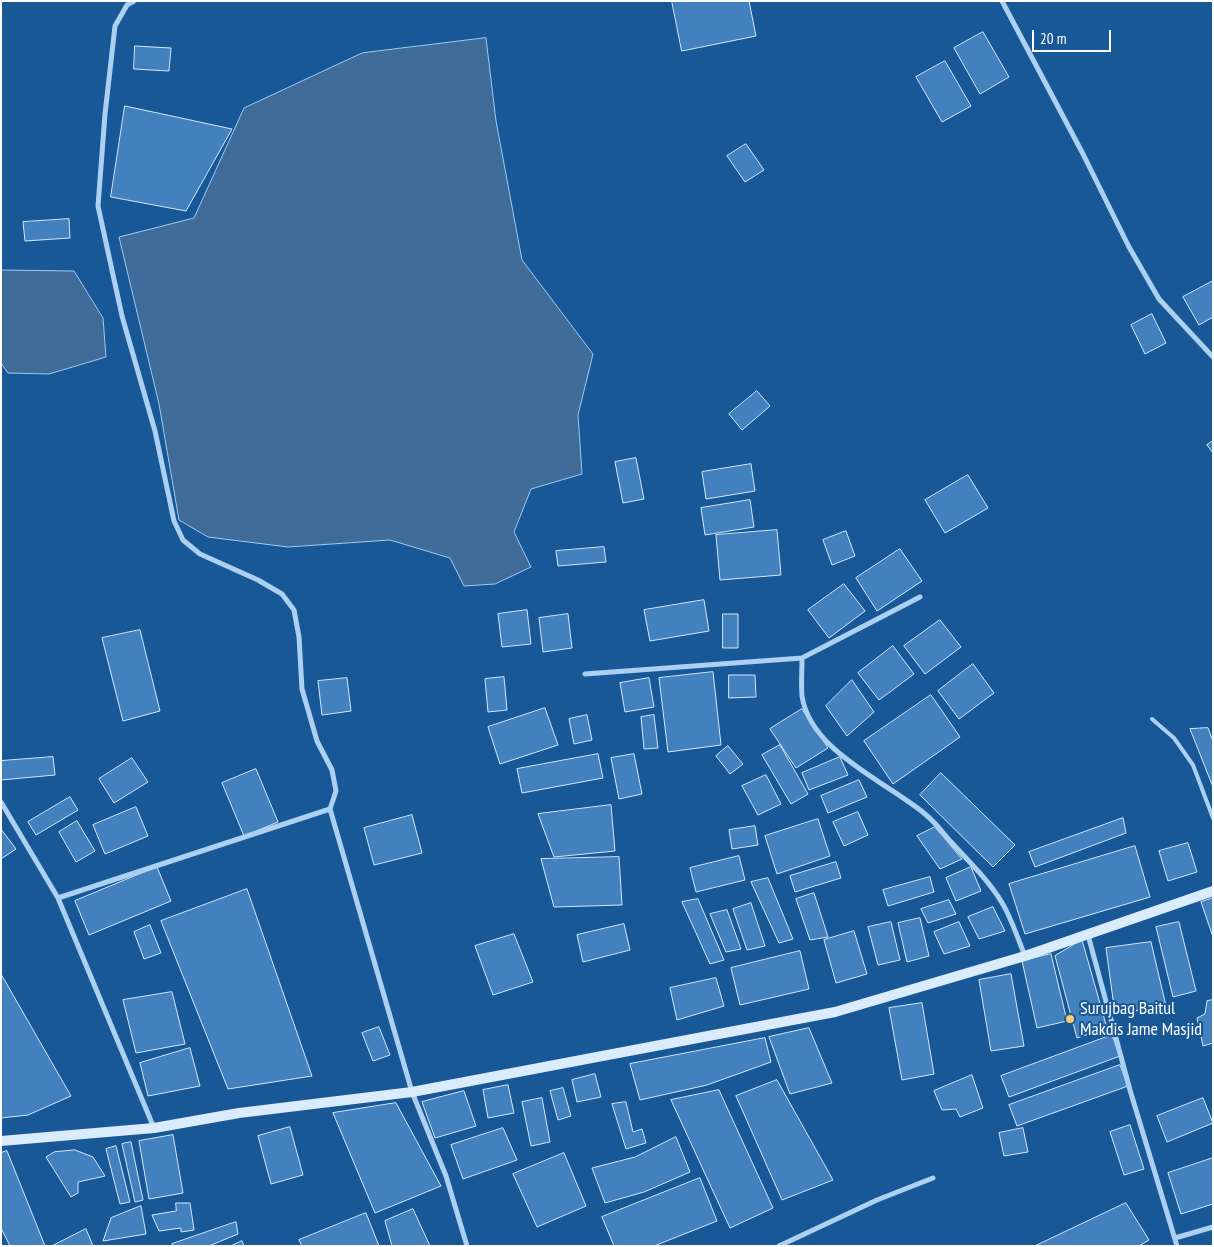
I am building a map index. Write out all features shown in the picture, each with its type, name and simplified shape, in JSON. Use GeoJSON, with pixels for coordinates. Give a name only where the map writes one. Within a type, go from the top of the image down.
{"type":"FeatureCollection","features":[{"type":"Feature","properties":{"kind":"street"},"geometry":{"type":"LineString","coordinates":[[134,1],[127,5],[115,26],[105,114],[98,206],[122,316],[155,431],[174,521],[183,540],[200,554],[258,580],[282,594],[294,610],[302,690],[317,741],[332,770],[336,791],[330,809],[412,1092],[446,1176],[467,1246]]}},
{"type":"Feature","properties":{"kind":"street"},"geometry":{"type":"LineString","coordinates":[[1002,1],[1083,154],[1129,247],[1159,300],[1213,357]]}},
{"type":"Feature","properties":{"kind":"street"},"geometry":{"type":"LineString","coordinates":[[585,674],[802,658],[920,597]]}},
{"type":"Feature","properties":{"kind":"street"},"geometry":{"type":"LineString","coordinates":[[802,658],[802,696],[808,715],[825,740],[861,771],[926,814],[991,887],[1006,909],[1025,956]]}},
{"type":"Feature","properties":{"kind":"street"},"geometry":{"type":"LineString","coordinates":[[1,802],[58,898],[154,1128]]}},
{"type":"Feature","properties":{"kind":"street"},"geometry":{"type":"LineString","coordinates":[[58,898],[330,809]]}},
{"type":"Feature","properties":{"kind":"street"},"geometry":{"type":"LineString","coordinates":[[1,1141],[154,1128],[239,1113],[412,1092],[835,1012],[1025,956],[1213,892]]}},
{"type":"Feature","properties":{"kind":"street"},"geometry":{"type":"LineString","coordinates":[[1088,935],[1130,1090],[1177,1246]]}},
{"type":"Feature","properties":{"kind":"street"},"geometry":{"type":"LineString","coordinates":[[780,1246],[877,1200],[933,1178]]}},
{"type":"Feature","properties":{"kind":"street"},"geometry":{"type":"LineString","coordinates":[[1175,1238],[1213,1228]]}},
{"type":"Feature","properties":{"kind":"lane"},"geometry":{"type":"LineString","coordinates":[[1152,719],[1174,738],[1193,765],[1213,818]]}},
{"type":"Feature","properties":{"kind":"water"},"geometry":{"type":"Polygon","coordinates":[[[486,38],[496,121],[522,260],[593,354],[578,415],[582,474],[531,489],[514,532],[531,567],[495,584],[464,586],[450,558],[390,540],[288,547],[208,537],[179,520],[159,404],[119,237],[194,218],[244,108],[362,53],[486,38]]]}},
{"type":"Feature","properties":{"kind":"water"},"geometry":{"type":"Polygon","coordinates":[[[1,270],[74,271],[103,318],[106,357],[49,374],[8,373],[1,363],[1,270]]]}},
{"type":"Feature","properties":{"kind":"building"},"geometry":{"type":"Polygon","coordinates":[[[672,1],[749,1],[756,36],[682,51],[672,1]]]}},
{"type":"Feature","properties":{"kind":"building"},"geometry":{"type":"Polygon","coordinates":[[[983,32],[1009,77],[980,94],[954,48],[983,32]]]}},
{"type":"Feature","properties":{"kind":"building"},"geometry":{"type":"Polygon","coordinates":[[[135,46],[171,48],[169,71],[134,69],[135,46]]]}},
{"type":"Feature","properties":{"kind":"building"},"geometry":{"type":"Polygon","coordinates":[[[945,61],[971,106],[942,122],[916,77],[945,61]]]}},
{"type":"Feature","properties":{"kind":"building"},"geometry":{"type":"Polygon","coordinates":[[[125,106],[232,129],[186,211],[111,197],[125,106]]]}},
{"type":"Feature","properties":{"kind":"building"},"geometry":{"type":"Polygon","coordinates":[[[746,144],[764,170],[745,182],[727,156],[746,144]]]}},
{"type":"Feature","properties":{"kind":"building"},"geometry":{"type":"Polygon","coordinates":[[[69,219],[70,238],[25,241],[23,222],[69,219]]]}},
{"type":"Feature","properties":{"kind":"building"},"geometry":{"type":"Polygon","coordinates":[[[1213,281],[1213,317],[1199,325],[1183,297],[1213,281]]]}},
{"type":"Feature","properties":{"kind":"building"},"geometry":{"type":"Polygon","coordinates":[[[1152,314],[1166,343],[1145,354],[1131,325],[1152,314]]]}},
{"type":"Feature","properties":{"kind":"building"},"geometry":{"type":"Polygon","coordinates":[[[757,391],[770,406],[742,430],[729,414],[757,391]]]}},
{"type":"Feature","properties":{"kind":"building"},"geometry":{"type":"Polygon","coordinates":[[[1213,441],[1213,453],[1207,445],[1213,441]]]}},
{"type":"Feature","properties":{"kind":"building"},"geometry":{"type":"Polygon","coordinates":[[[636,458],[644,499],[623,503],[615,462],[636,458]]]}},
{"type":"Feature","properties":{"kind":"building"},"geometry":{"type":"Polygon","coordinates":[[[751,464],[755,491],[706,499],[702,472],[751,464]]]}},
{"type":"Feature","properties":{"kind":"building"},"geometry":{"type":"Polygon","coordinates":[[[968,475],[988,508],[945,533],[925,500],[968,475]]]}},
{"type":"Feature","properties":{"kind":"building"},"geometry":{"type":"Polygon","coordinates":[[[750,500],[754,527],[705,535],[701,508],[750,500]]]}},
{"type":"Feature","properties":{"kind":"building"},"geometry":{"type":"Polygon","coordinates":[[[777,530],[781,575],[720,580],[716,535],[777,530]]]}},
{"type":"Feature","properties":{"kind":"building"},"geometry":{"type":"Polygon","coordinates":[[[846,531],[855,556],[832,565],[823,540],[846,531]]]}},
{"type":"Feature","properties":{"kind":"building"},"geometry":{"type":"Polygon","coordinates":[[[604,547],[606,562],[558,566],[556,551],[604,547]]]}},
{"type":"Feature","properties":{"kind":"building"},"geometry":{"type":"Polygon","coordinates":[[[900,549],[922,581],[877,611],[856,578],[900,549]]]}},
{"type":"Feature","properties":{"kind":"building"},"geometry":{"type":"Polygon","coordinates":[[[844,584],[865,611],[829,638],[808,610],[844,584]]]}},
{"type":"Feature","properties":{"kind":"building"},"geometry":{"type":"Polygon","coordinates":[[[704,600],[709,631],[650,641],[644,610],[704,600]]]}},
{"type":"Feature","properties":{"kind":"building"},"geometry":{"type":"Polygon","coordinates":[[[527,610],[531,644],[502,647],[498,614],[527,610]]]}},
{"type":"Feature","properties":{"kind":"building"},"geometry":{"type":"Polygon","coordinates":[[[568,614],[572,648],[543,652],[539,618],[568,614]]]}},
{"type":"Feature","properties":{"kind":"building"},"geometry":{"type":"Polygon","coordinates":[[[723,614],[738,614],[738,648],[723,648],[723,614]]]}},
{"type":"Feature","properties":{"kind":"building"},"geometry":{"type":"Polygon","coordinates":[[[940,620],[961,647],[925,674],[904,646],[940,620]]]}},
{"type":"Feature","properties":{"kind":"building"},"geometry":{"type":"Polygon","coordinates":[[[140,630],[160,711],[123,721],[102,638],[140,630]]]}},
{"type":"Feature","properties":{"kind":"building"},"geometry":{"type":"Polygon","coordinates":[[[893,646],[914,674],[879,700],[858,673],[893,646]]]}},
{"type":"Feature","properties":{"kind":"building"},"geometry":{"type":"Polygon","coordinates":[[[973,664],[994,693],[959,719],[938,691],[973,664]]]}},
{"type":"Feature","properties":{"kind":"building"},"geometry":{"type":"Polygon","coordinates":[[[713,672],[721,745],[668,752],[659,678],[713,672]]]}},
{"type":"Feature","properties":{"kind":"building"},"geometry":{"type":"Polygon","coordinates":[[[729,675],[755,675],[756,697],[729,698],[729,675]]]}},
{"type":"Feature","properties":{"kind":"building"},"geometry":{"type":"Polygon","coordinates":[[[504,677],[507,710],[488,712],[485,679],[504,677]]]}},
{"type":"Feature","properties":{"kind":"building"},"geometry":{"type":"Polygon","coordinates":[[[347,678],[351,711],[322,715],[318,681],[347,678]]]}},
{"type":"Feature","properties":{"kind":"building"},"geometry":{"type":"Polygon","coordinates":[[[649,678],[654,707],[625,712],[620,683],[649,678]]]}},
{"type":"Feature","properties":{"kind":"building"},"geometry":{"type":"Polygon","coordinates":[[[852,680],[874,712],[847,736],[826,706],[852,680]]]}},
{"type":"Feature","properties":{"kind":"building"},"geometry":{"type":"Polygon","coordinates":[[[931,695],[960,737],[893,784],[864,741],[931,695]]]}},
{"type":"Feature","properties":{"kind":"building"},"geometry":{"type":"Polygon","coordinates":[[[545,708],[558,745],[500,764],[488,727],[545,708]]]}},
{"type":"Feature","properties":{"kind":"building"},"geometry":{"type":"Polygon","coordinates":[[[802,709],[828,748],[796,768],[770,729],[802,709]]]}},
{"type":"Feature","properties":{"kind":"building"},"geometry":{"type":"Polygon","coordinates":[[[587,715],[592,740],[574,744],[569,719],[587,715]]]}},
{"type":"Feature","properties":{"kind":"building"},"geometry":{"type":"Polygon","coordinates":[[[654,715],[658,748],[644,749],[641,717],[654,715]]]}},
{"type":"Feature","properties":{"kind":"building"},"geometry":{"type":"Polygon","coordinates":[[[1208,728],[1213,741],[1213,787],[1190,729],[1208,728]]]}},
{"type":"Feature","properties":{"kind":"building"},"geometry":{"type":"Polygon","coordinates":[[[780,745],[808,794],[791,804],[762,755],[780,745]]]}},
{"type":"Feature","properties":{"kind":"building"},"geometry":{"type":"Polygon","coordinates":[[[728,746],[743,764],[730,774],[716,756],[728,746]]]}},
{"type":"Feature","properties":{"kind":"building"},"geometry":{"type":"Polygon","coordinates":[[[598,754],[603,778],[522,793],[517,769],[598,754]]]}},
{"type":"Feature","properties":{"kind":"building"},"geometry":{"type":"Polygon","coordinates":[[[634,754],[642,794],[619,799],[611,758],[634,754]]]}},
{"type":"Feature","properties":{"kind":"building"},"geometry":{"type":"Polygon","coordinates":[[[53,757],[55,775],[1,780],[1,761],[53,757]]]}},
{"type":"Feature","properties":{"kind":"building"},"geometry":{"type":"Polygon","coordinates":[[[840,757],[848,775],[809,790],[802,773],[840,757]]]}},
{"type":"Feature","properties":{"kind":"building"},"geometry":{"type":"Polygon","coordinates":[[[132,758],[148,782],[114,803],[99,779],[132,758]]]}},
{"type":"Feature","properties":{"kind":"building"},"geometry":{"type":"Polygon","coordinates":[[[256,769],[278,822],[244,836],[222,783],[256,769]]]}},
{"type":"Feature","properties":{"kind":"building"},"geometry":{"type":"Polygon","coordinates":[[[941,773],[1015,845],[993,867],[920,795],[941,773]]]}},
{"type":"Feature","properties":{"kind":"building"},"geometry":{"type":"Polygon","coordinates":[[[766,775],[781,804],[758,815],[742,786],[766,775]]]}},
{"type":"Feature","properties":{"kind":"building"},"geometry":{"type":"Polygon","coordinates":[[[859,780],[867,797],[828,813],[821,796],[859,780]]]}},
{"type":"Feature","properties":{"kind":"building"},"geometry":{"type":"Polygon","coordinates":[[[70,797],[78,810],[36,835],[28,822],[70,797]]]}},
{"type":"Feature","properties":{"kind":"building"},"geometry":{"type":"Polygon","coordinates":[[[611,805],[615,851],[554,857],[538,814],[611,805]]]}},
{"type":"Feature","properties":{"kind":"building"},"geometry":{"type":"Polygon","coordinates":[[[136,807],[148,836],[105,854],[93,825],[136,807]]]}},
{"type":"Feature","properties":{"kind":"building"},"geometry":{"type":"Polygon","coordinates":[[[858,812],[868,835],[844,846],[833,822],[858,812]]]}},
{"type":"Feature","properties":{"kind":"building"},"geometry":{"type":"Polygon","coordinates":[[[412,815],[422,853],[374,865],[364,828],[412,815]]]}},
{"type":"Feature","properties":{"kind":"building"},"geometry":{"type":"Polygon","coordinates":[[[1123,818],[1126,833],[1035,867],[1029,852],[1123,818]]]}},
{"type":"Feature","properties":{"kind":"building"},"geometry":{"type":"Polygon","coordinates":[[[818,819],[830,856],[777,874],[765,836],[818,819]]]}},
{"type":"Feature","properties":{"kind":"building"},"geometry":{"type":"Polygon","coordinates":[[[77,821],[95,851],[76,862],[59,832],[77,821]]]}},
{"type":"Feature","properties":{"kind":"building"},"geometry":{"type":"Polygon","coordinates":[[[755,826],[758,845],[732,849],[729,830],[755,826]]]}},
{"type":"Feature","properties":{"kind":"building"},"geometry":{"type":"Polygon","coordinates":[[[935,827],[962,859],[940,869],[917,836],[935,827]]]}},
{"type":"Feature","properties":{"kind":"building"},"geometry":{"type":"Polygon","coordinates":[[[1,829],[16,849],[1,859],[1,829]]]}},
{"type":"Feature","properties":{"kind":"building"},"geometry":{"type":"Polygon","coordinates":[[[1188,843],[1197,872],[1168,881],[1159,851],[1188,843]]]}},
{"type":"Feature","properties":{"kind":"building"},"geometry":{"type":"Polygon","coordinates":[[[1135,846],[1150,897],[1025,934],[1009,884],[1135,846]]]}},
{"type":"Feature","properties":{"kind":"building"},"geometry":{"type":"Polygon","coordinates":[[[739,856],[745,880],[696,892],[690,868],[739,856]]]}},
{"type":"Feature","properties":{"kind":"building"},"geometry":{"type":"Polygon","coordinates":[[[619,857],[622,905],[554,907],[541,859],[619,857]]]}},
{"type":"Feature","properties":{"kind":"building"},"geometry":{"type":"Polygon","coordinates":[[[836,862],[841,878],[795,892],[790,876],[836,862]]]}},
{"type":"Feature","properties":{"kind":"building"},"geometry":{"type":"Polygon","coordinates":[[[157,867],[171,901],[89,935],[75,901],[157,867]]]}},
{"type":"Feature","properties":{"kind":"building"},"geometry":{"type":"Polygon","coordinates":[[[971,867],[981,891],[956,901],[946,878],[971,867]]]}},
{"type":"Feature","properties":{"kind":"building"},"geometry":{"type":"Polygon","coordinates":[[[930,877],[934,892],[888,906],[883,890],[930,877]]]}},
{"type":"Feature","properties":{"kind":"building"},"geometry":{"type":"Polygon","coordinates":[[[768,878],[793,939],[779,943],[751,882],[768,878]]]}},
{"type":"Feature","properties":{"kind":"building"},"geometry":{"type":"Polygon","coordinates":[[[247,889],[312,1076],[228,1089],[161,921],[247,889]]]}},
{"type":"Feature","properties":{"kind":"building"},"geometry":{"type":"Polygon","coordinates":[[[814,893],[828,937],[810,940],[796,899],[814,893]]]}},
{"type":"Feature","properties":{"kind":"building"},"geometry":{"type":"Polygon","coordinates":[[[1213,898],[1213,937],[1201,902],[1213,898]]]}},
{"type":"Feature","properties":{"kind":"building"},"geometry":{"type":"Polygon","coordinates":[[[698,899],[724,960],[710,964],[682,902],[698,899]]]}},
{"type":"Feature","properties":{"kind":"building"},"geometry":{"type":"Polygon","coordinates":[[[949,900],[956,914],[928,923],[921,909],[949,900]]]}},
{"type":"Feature","properties":{"kind":"building"},"geometry":{"type":"Polygon","coordinates":[[[751,903],[765,946],[747,950],[733,909],[751,903]]]}},
{"type":"Feature","properties":{"kind":"building"},"geometry":{"type":"Polygon","coordinates":[[[993,907],[1005,931],[979,939],[968,917],[993,907]]]}},
{"type":"Feature","properties":{"kind":"building"},"geometry":{"type":"Polygon","coordinates":[[[727,910],[741,949],[726,952],[710,914],[727,910]]]}},
{"type":"Feature","properties":{"kind":"building"},"geometry":{"type":"Polygon","coordinates":[[[920,918],[929,956],[907,962],[898,923],[920,918]]]}},
{"type":"Feature","properties":{"kind":"building"},"geometry":{"type":"Polygon","coordinates":[[[891,922],[900,960],[878,965],[868,927],[891,922]]]}},
{"type":"Feature","properties":{"kind":"building"},"geometry":{"type":"Polygon","coordinates":[[[959,922],[970,946],[944,954],[934,932],[959,922]]]}},
{"type":"Feature","properties":{"kind":"building"},"geometry":{"type":"Polygon","coordinates":[[[1179,922],[1196,991],[1173,997],[1156,927],[1179,922]]]}},
{"type":"Feature","properties":{"kind":"building"},"geometry":{"type":"Polygon","coordinates":[[[624,924],[630,950],[583,962],[577,935],[624,924]]]}},
{"type":"Feature","properties":{"kind":"building"},"geometry":{"type":"Polygon","coordinates":[[[150,925],[161,953],[144,959],[134,932],[150,925]]]}},
{"type":"Feature","properties":{"kind":"building"},"geometry":{"type":"Polygon","coordinates":[[[854,931],[867,974],[836,983],[824,940],[854,931]]]}},
{"type":"Feature","properties":{"kind":"building"},"geometry":{"type":"Polygon","coordinates":[[[514,934],[533,982],[493,995],[475,946],[514,934]]]}},
{"type":"Feature","properties":{"kind":"building"},"geometry":{"type":"Polygon","coordinates":[[[1082,940],[1107,1028],[1077,1038],[1055,956],[1082,940]]]}},
{"type":"Feature","properties":{"kind":"building"},"geometry":{"type":"Polygon","coordinates":[[[1151,942],[1166,1006],[1115,1014],[1106,948],[1151,942]]]}},
{"type":"Feature","properties":{"kind":"building"},"geometry":{"type":"Polygon","coordinates":[[[800,951],[809,989],[740,1005],[731,968],[800,951]]]}},
{"type":"Feature","properties":{"kind":"building"},"geometry":{"type":"Polygon","coordinates":[[[1051,954],[1067,1021],[1037,1028],[1022,961],[1051,954]]]}},
{"type":"Feature","properties":{"kind":"building"},"geometry":{"type":"Polygon","coordinates":[[[1,974],[71,1096],[28,1115],[1,1118],[1,974]]]}},
{"type":"Feature","properties":{"kind":"building"},"geometry":{"type":"Polygon","coordinates":[[[1011,974],[1024,1046],[991,1051],[979,980],[1011,974]]]}},
{"type":"Feature","properties":{"kind":"building"},"geometry":{"type":"Polygon","coordinates":[[[716,978],[724,1006],[677,1020],[670,988],[716,978]]]}},
{"type":"Feature","properties":{"kind":"building"},"geometry":{"type":"Polygon","coordinates":[[[172,992],[185,1044],[136,1053],[123,1000],[172,992]]]}},
{"type":"Feature","properties":{"kind":"building"},"geometry":{"type":"Polygon","coordinates":[[[1213,1000],[1213,1043],[1203,1046],[1197,1018],[1205,1014],[1207,1001],[1213,1000]]]}},
{"type":"Feature","properties":{"kind":"building"},"geometry":{"type":"Polygon","coordinates":[[[922,1003],[934,1074],[902,1080],[889,1008],[922,1003]]]}},
{"type":"Feature","properties":{"kind":"building"},"geometry":{"type":"Polygon","coordinates":[[[379,1027],[390,1055],[373,1061],[362,1033],[379,1027]]]}},
{"type":"Feature","properties":{"kind":"building"},"geometry":{"type":"Polygon","coordinates":[[[809,1028],[832,1083],[790,1094],[769,1037],[809,1028]]]}},
{"type":"Feature","properties":{"kind":"building"},"geometry":{"type":"Polygon","coordinates":[[[1112,1035],[1120,1056],[1009,1097],[1001,1076],[1112,1035]]]}},
{"type":"Feature","properties":{"kind":"building"},"geometry":{"type":"Polygon","coordinates":[[[765,1038],[771,1062],[707,1085],[640,1100],[630,1064],[765,1038]]]}},
{"type":"Feature","properties":{"kind":"building"},"geometry":{"type":"Polygon","coordinates":[[[190,1048],[200,1086],[148,1096],[140,1063],[190,1048]]]}},
{"type":"Feature","properties":{"kind":"building"},"geometry":{"type":"Polygon","coordinates":[[[1120,1065],[1128,1086],[1017,1126],[1009,1105],[1120,1065]]]}},
{"type":"Feature","properties":{"kind":"building"},"geometry":{"type":"Polygon","coordinates":[[[595,1074],[601,1097],[577,1102],[572,1080],[595,1074]]]}},
{"type":"Feature","properties":{"kind":"building"},"geometry":{"type":"Polygon","coordinates":[[[972,1075],[983,1108],[960,1117],[956,1109],[942,1110],[934,1091],[972,1075]]]}},
{"type":"Feature","properties":{"kind":"building"},"geometry":{"type":"Polygon","coordinates":[[[777,1080],[833,1180],[782,1200],[736,1096],[777,1080]]]}},
{"type":"Feature","properties":{"kind":"building"},"geometry":{"type":"Polygon","coordinates":[[[508,1085],[514,1113],[488,1118],[483,1090],[508,1085]]]}},
{"type":"Feature","properties":{"kind":"building"},"geometry":{"type":"Polygon","coordinates":[[[563,1088],[571,1116],[558,1120],[550,1091],[563,1088]]]}},
{"type":"Feature","properties":{"kind":"building"},"geometry":{"type":"Polygon","coordinates":[[[719,1090],[773,1208],[730,1228],[671,1100],[719,1090]]]}},
{"type":"Feature","properties":{"kind":"building"},"geometry":{"type":"Polygon","coordinates":[[[464,1091],[476,1126],[435,1138],[422,1102],[464,1091]]]}},
{"type":"Feature","properties":{"kind":"building"},"geometry":{"type":"Polygon","coordinates":[[[542,1098],[550,1142],[531,1146],[522,1102],[542,1098]]]}},
{"type":"Feature","properties":{"kind":"building"},"geometry":{"type":"Polygon","coordinates":[[[1203,1098],[1213,1123],[1167,1142],[1157,1116],[1203,1098]]]}},
{"type":"Feature","properties":{"kind":"building"},"geometry":{"type":"Polygon","coordinates":[[[626,1102],[633,1132],[642,1129],[646,1143],[626,1149],[612,1104],[626,1102]]]}},
{"type":"Feature","properties":{"kind":"building"},"geometry":{"type":"Polygon","coordinates":[[[396,1103],[441,1186],[375,1213],[333,1113],[396,1103]]]}},
{"type":"Feature","properties":{"kind":"building"},"geometry":{"type":"Polygon","coordinates":[[[1130,1125],[1144,1169],[1124,1175],[1110,1132],[1130,1125]]]}},
{"type":"Feature","properties":{"kind":"building"},"geometry":{"type":"Polygon","coordinates":[[[290,1127],[303,1175],[271,1184],[258,1136],[290,1127]]]}},
{"type":"Feature","properties":{"kind":"building"},"geometry":{"type":"Polygon","coordinates":[[[503,1128],[517,1160],[463,1179],[451,1145],[503,1128]]]}},
{"type":"Feature","properties":{"kind":"building"},"geometry":{"type":"Polygon","coordinates":[[[1023,1128],[1028,1152],[1004,1156],[999,1133],[1023,1128]]]}},
{"type":"Feature","properties":{"kind":"building"},"geometry":{"type":"Polygon","coordinates":[[[173,1135],[183,1193],[149,1199],[139,1141],[173,1135]]]}},
{"type":"Feature","properties":{"kind":"building"},"geometry":{"type":"Polygon","coordinates":[[[676,1137],[690,1172],[644,1192],[605,1203],[592,1168],[635,1157],[676,1137]]]}},
{"type":"Feature","properties":{"kind":"building"},"geometry":{"type":"Polygon","coordinates":[[[131,1142],[143,1200],[135,1202],[122,1144],[131,1142]]]}},
{"type":"Feature","properties":{"kind":"building"},"geometry":{"type":"Polygon","coordinates":[[[116,1146],[130,1202],[120,1204],[106,1149],[116,1146]]]}},
{"type":"Feature","properties":{"kind":"building"},"geometry":{"type":"Polygon","coordinates":[[[75,1150],[93,1157],[105,1176],[78,1182],[78,1193],[71,1197],[46,1157],[54,1152],[75,1150]]]}},
{"type":"Feature","properties":{"kind":"building"},"geometry":{"type":"Polygon","coordinates":[[[7,1151],[45,1246],[10,1246],[1,1228],[1,1153],[7,1151]]]}},
{"type":"Feature","properties":{"kind":"building"},"geometry":{"type":"Polygon","coordinates":[[[564,1153],[586,1206],[537,1227],[513,1174],[564,1153]]]}},
{"type":"Feature","properties":{"kind":"building"},"geometry":{"type":"Polygon","coordinates":[[[1213,1158],[1213,1204],[1181,1214],[1168,1173],[1213,1158]]]}},
{"type":"Feature","properties":{"kind":"building"},"geometry":{"type":"Polygon","coordinates":[[[700,1178],[717,1221],[654,1246],[614,1246],[602,1217],[700,1178]]]}},
{"type":"Feature","properties":{"kind":"building"},"geometry":{"type":"Polygon","coordinates":[[[176,1203],[190,1203],[194,1230],[181,1232],[181,1228],[159,1231],[152,1215],[176,1211],[176,1203]]]}},
{"type":"Feature","properties":{"kind":"building"},"geometry":{"type":"Polygon","coordinates":[[[1126,1203],[1149,1240],[1139,1246],[1035,1246],[1126,1203]]]}},
{"type":"Feature","properties":{"kind":"building"},"geometry":{"type":"Polygon","coordinates":[[[141,1206],[146,1234],[103,1241],[111,1218],[141,1206]]]}},
{"type":"Feature","properties":{"kind":"building"},"geometry":{"type":"Polygon","coordinates":[[[413,1209],[430,1246],[392,1246],[385,1221],[413,1209]]]}},
{"type":"Feature","properties":{"kind":"building"},"geometry":{"type":"Polygon","coordinates":[[[366,1213],[379,1246],[302,1246],[299,1240],[366,1213]]]}},
{"type":"Feature","properties":{"kind":"building"},"geometry":{"type":"Polygon","coordinates":[[[236,1222],[238,1234],[209,1246],[172,1246],[172,1244],[236,1222]]]}},
{"type":"Feature","properties":{"kind":"building"},"geometry":{"type":"Polygon","coordinates":[[[86,1229],[93,1246],[52,1246],[86,1229]]]}},
{"type":"Feature","properties":{"kind":"building"},"geometry":{"type":"Polygon","coordinates":[[[242,1241],[244,1246],[231,1246],[242,1241]]]}},
{"type":"Feature","properties":{"kind":"place","name":"Surujbag Baitul Makdis Jame Masjid"},"geometry":{"type":"Point","coordinates":[1070,1019]}}]}
